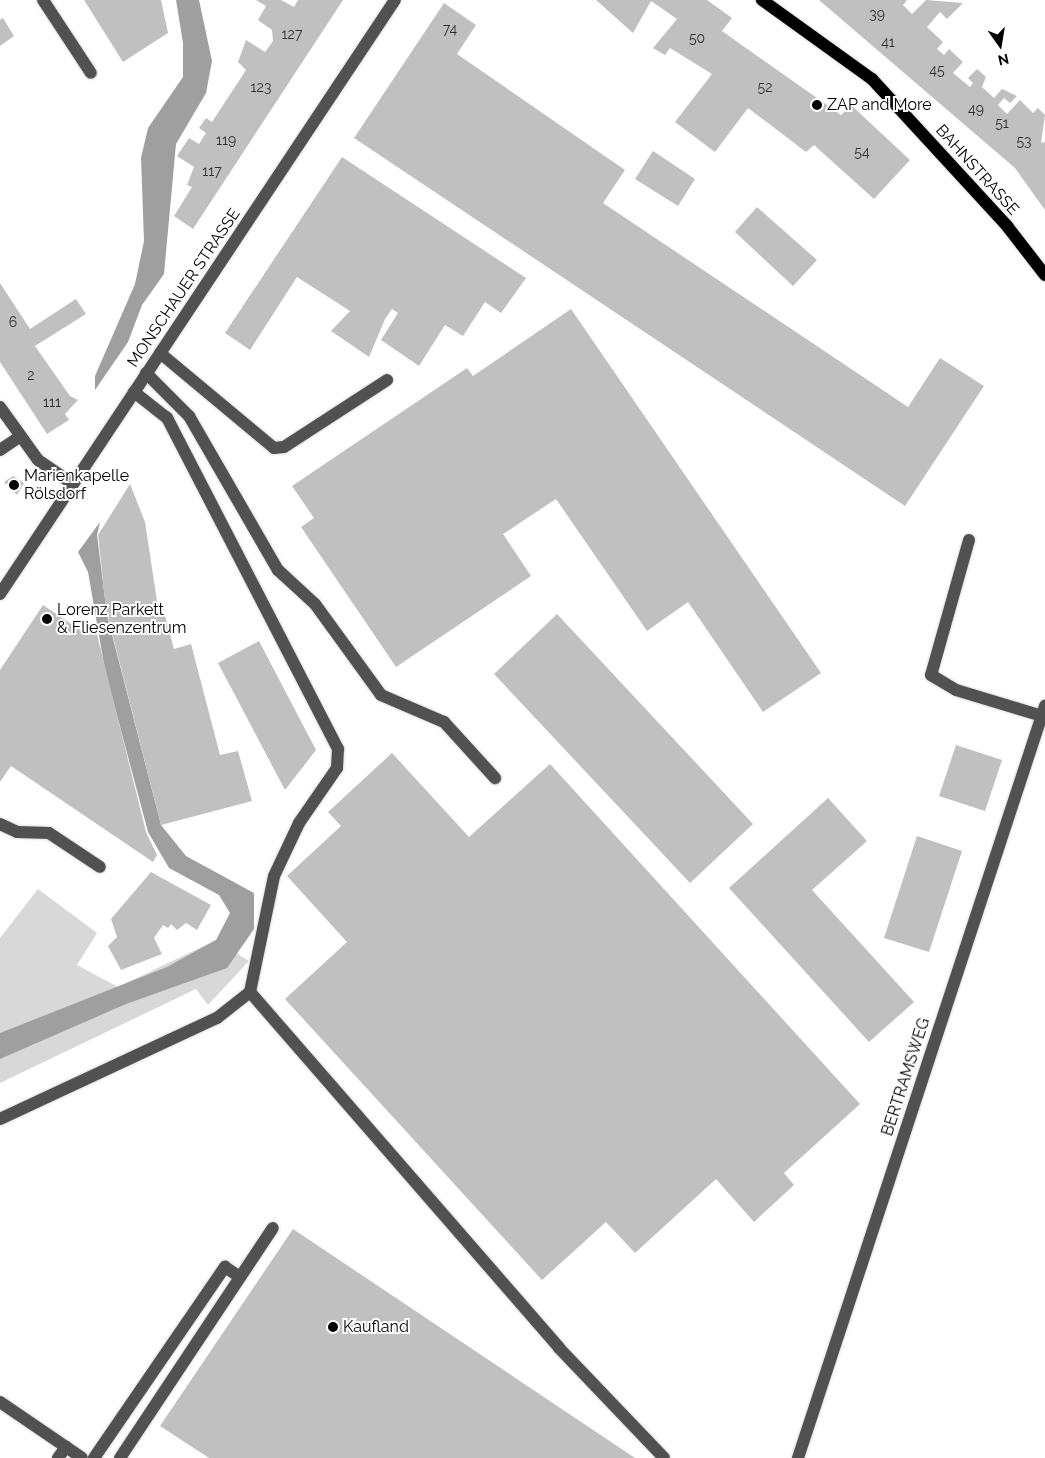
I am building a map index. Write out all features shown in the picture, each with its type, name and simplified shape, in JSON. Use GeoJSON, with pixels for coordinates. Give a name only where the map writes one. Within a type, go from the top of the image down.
{"type":"FeatureCollection","features":[{"type":"Feature","properties":{"kind":"main road","name":"BAHNSTRASSE"},"geometry":{"type":"LineString","coordinates":[[762,0],[872,78],[1007,226],[1045,275]]}},
{"type":"Feature","properties":{"kind":"street"},"geometry":{"type":"LineString","coordinates":[[43,0],[91,73]]}},
{"type":"Feature","properties":{"kind":"street","name":"MONSCHAUER STRASSE"},"geometry":{"type":"LineString","coordinates":[[0,594],[396,0]]}},
{"type":"Feature","properties":{"kind":"street"},"geometry":{"type":"LineString","coordinates":[[160,353],[274,448],[284,447],[387,380]]}},
{"type":"Feature","properties":{"kind":"street"},"geometry":{"type":"LineString","coordinates":[[146,374],[188,416],[278,570],[315,604],[381,695],[444,722],[496,778]]}},
{"type":"Feature","properties":{"kind":"street"},"geometry":{"type":"LineString","coordinates":[[0,1118],[217,1018],[250,992],[274,876],[299,823],[337,768],[338,749],[167,418],[134,392]]}},
{"type":"Feature","properties":{"kind":"street"},"geometry":{"type":"LineString","coordinates":[[0,408],[19,437],[38,460],[73,484]]}},
{"type":"Feature","properties":{"kind":"street"},"geometry":{"type":"LineString","coordinates":[[0,450],[19,437]]}},
{"type":"Feature","properties":{"kind":"street"},"geometry":{"type":"LineString","coordinates":[[969,540],[931,674],[956,690],[1043,711]]}},
{"type":"Feature","properties":{"kind":"street","name":"BERTRAMSWEG"},"geometry":{"type":"LineString","coordinates":[[798,1458],[1043,711]]}},
{"type":"Feature","properties":{"kind":"street"},"geometry":{"type":"LineString","coordinates":[[0,824],[17,832],[49,833],[100,867]]}},
{"type":"Feature","properties":{"kind":"street"},"geometry":{"type":"LineString","coordinates":[[250,992],[558,1348],[664,1458]]}},
{"type":"Feature","properties":{"kind":"street"},"geometry":{"type":"LineString","coordinates":[[120,1458],[273,1228]]}},
{"type":"Feature","properties":{"kind":"street"},"geometry":{"type":"LineString","coordinates":[[94,1458],[225,1267],[240,1277]]}},
{"type":"Feature","properties":{"kind":"street"},"geometry":{"type":"LineString","coordinates":[[0,1402],[82,1458]]}},
{"type":"Feature","properties":{"kind":"street"},"geometry":{"type":"LineString","coordinates":[[58,1458],[66,1447]]}},
{"type":"Feature","properties":{"kind":"shaded area"},"geometry":{"type":"Polygon","coordinates":[[[176,0],[199,0],[212,61],[206,93],[176,144],[164,274],[142,305],[128,342],[95,390],[95,376],[135,284],[144,241],[141,158],[148,128],[183,77],[183,43],[176,0]]]}},
{"type":"Feature","properties":{"kind":"shaded area"},"geometry":{"type":"Polygon","coordinates":[[[100,522],[97,535],[107,615],[161,825],[186,856],[254,893],[254,929],[227,968],[126,1004],[0,1059],[0,1033],[167,967],[216,940],[230,913],[219,895],[169,868],[148,832],[105,670],[88,572],[78,552],[100,522]]]}},
{"type":"Feature","properties":{"kind":"shaded area"},"geometry":{"type":"Polygon","coordinates":[[[38,889],[97,933],[77,965],[118,987],[216,940],[249,961],[208,1005],[196,989],[0,1083],[0,938],[38,889]]]}},
{"type":"Feature","properties":{"kind":"building"},"geometry":{"type":"Polygon","coordinates":[[[84,0],[161,0],[168,33],[123,62],[84,0]]]}},
{"type":"Feature","properties":{"kind":"building"},"geometry":{"type":"Polygon","coordinates":[[[256,0],[281,0],[294,7],[298,0],[343,0],[193,229],[174,216],[192,187],[187,185],[194,167],[177,156],[189,138],[199,144],[206,133],[199,128],[206,118],[212,122],[246,70],[238,62],[246,40],[265,52],[273,41],[272,30],[258,20],[266,6],[256,0]]]}},
{"type":"Feature","properties":{"kind":"building"},"geometry":{"type":"Polygon","coordinates":[[[596,0],[707,0],[732,18],[722,31],[841,115],[851,105],[910,160],[874,199],[814,145],[806,152],[748,108],[715,152],[675,122],[712,74],[670,48],[665,55],[653,48],[677,19],[651,1],[633,33],[596,0]]]}},
{"type":"Feature","properties":{"kind":"building"},"geometry":{"type":"Polygon","coordinates":[[[819,0],[907,0],[903,5],[912,14],[926,0],[963,3],[947,19],[940,12],[927,27],[943,42],[937,49],[944,55],[949,49],[963,62],[953,73],[970,87],[973,83],[968,78],[977,69],[986,77],[982,87],[994,98],[1002,89],[1017,96],[1010,103],[1004,98],[998,105],[1007,114],[1020,100],[1033,113],[1038,108],[1045,115],[1041,143],[1045,142],[1045,210],[1015,168],[819,0]]]}},
{"type":"Feature","properties":{"kind":"building"},"geometry":{"type":"Polygon","coordinates":[[[444,3],[476,25],[457,54],[625,170],[603,203],[908,407],[940,358],[984,386],[905,506],[354,138],[444,3]]]}},
{"type":"Feature","properties":{"kind":"building"},"geometry":{"type":"Polygon","coordinates":[[[3,18],[14,36],[0,46],[0,20],[3,18]]]}},
{"type":"Feature","properties":{"kind":"building"},"geometry":{"type":"Polygon","coordinates":[[[653,151],[695,179],[678,206],[635,179],[653,151]]]}},
{"type":"Feature","properties":{"kind":"building"},"geometry":{"type":"Polygon","coordinates":[[[342,157],[526,278],[501,313],[485,302],[463,336],[445,325],[419,366],[381,340],[398,313],[392,309],[385,319],[369,357],[331,331],[350,311],[297,277],[250,350],[225,333],[342,157]]]}},
{"type":"Feature","properties":{"kind":"building"},"geometry":{"type":"Polygon","coordinates":[[[757,207],[817,260],[793,286],[735,232],[757,207]]]}},
{"type":"Feature","properties":{"kind":"building"},"geometry":{"type":"Polygon","coordinates":[[[0,283],[30,329],[76,299],[86,314],[35,346],[70,396],[78,400],[65,414],[69,420],[47,434],[0,362],[0,283]]]}},
{"type":"Feature","properties":{"kind":"building"},"geometry":{"type":"Polygon","coordinates":[[[571,309],[821,673],[763,712],[688,602],[647,631],[556,499],[503,534],[531,576],[396,667],[301,527],[314,518],[292,486],[467,368],[473,376],[571,309]]]}},
{"type":"Feature","properties":{"kind":"building","name":"Marienkapelle Rölsdorf"},"geometry":{"type":"Polygon","coordinates":[[[13,476],[24,483],[17,495],[4,482],[13,476]]]}},
{"type":"Feature","properties":{"kind":"building"},"geometry":{"type":"Polygon","coordinates":[[[130,484],[145,522],[157,601],[161,601],[174,649],[191,644],[220,755],[238,751],[252,801],[161,825],[106,609],[98,535],[130,484]]]}},
{"type":"Feature","properties":{"kind":"building"},"geometry":{"type":"Polygon","coordinates":[[[43,605],[80,630],[95,626],[146,832],[157,855],[153,862],[11,766],[0,782],[0,670],[43,605]]]}},
{"type":"Feature","properties":{"kind":"building"},"geometry":{"type":"Polygon","coordinates":[[[557,614],[753,824],[690,883],[494,674],[557,614]]]}},
{"type":"Feature","properties":{"kind":"building"},"geometry":{"type":"Polygon","coordinates":[[[259,641],[316,750],[285,790],[218,663],[259,641]]]}},
{"type":"Feature","properties":{"kind":"building"},"geometry":{"type":"Polygon","coordinates":[[[956,745],[1002,760],[985,811],[939,796],[956,745]]]}},
{"type":"Feature","properties":{"kind":"building"},"geometry":{"type":"Polygon","coordinates":[[[392,753],[469,837],[550,764],[860,1104],[784,1173],[794,1185],[754,1222],[716,1179],[635,1253],[606,1222],[542,1280],[285,999],[347,942],[287,876],[341,826],[328,812],[392,753]]]}},
{"type":"Feature","properties":{"kind":"building"},"geometry":{"type":"Polygon","coordinates":[[[828,798],[867,841],[812,890],[914,1002],[869,1042],[729,888],[828,798]]]}},
{"type":"Feature","properties":{"kind":"building"},"geometry":{"type":"Polygon","coordinates":[[[917,836],[962,851],[929,952],[884,938],[917,836]]]}},
{"type":"Feature","properties":{"kind":"building"},"geometry":{"type":"Polygon","coordinates":[[[151,872],[211,905],[197,930],[186,923],[177,930],[171,924],[168,928],[163,925],[154,938],[162,954],[121,970],[108,946],[117,937],[111,919],[151,872]]]}},
{"type":"Feature","properties":{"kind":"building","name":"Kaufland"},"geometry":{"type":"Polygon","coordinates":[[[293,1229],[635,1458],[209,1458],[160,1426],[293,1229]]]}},
{"type":"Feature","properties":{"kind":"place","name":"ZAP and More"},"geometry":{"type":"Point","coordinates":[817,105]}},
{"type":"Feature","properties":{"kind":"place","name":"Marienkapelle Rölsdorf"},"geometry":{"type":"Point","coordinates":[14,485]}},
{"type":"Feature","properties":{"kind":"place","name":"Lorenz Parkett & Fliesenzentrum"},"geometry":{"type":"Point","coordinates":[47,619]}},
{"type":"Feature","properties":{"kind":"place","name":"Kaufland"},"geometry":{"type":"Point","coordinates":[333,1327]}}]}
